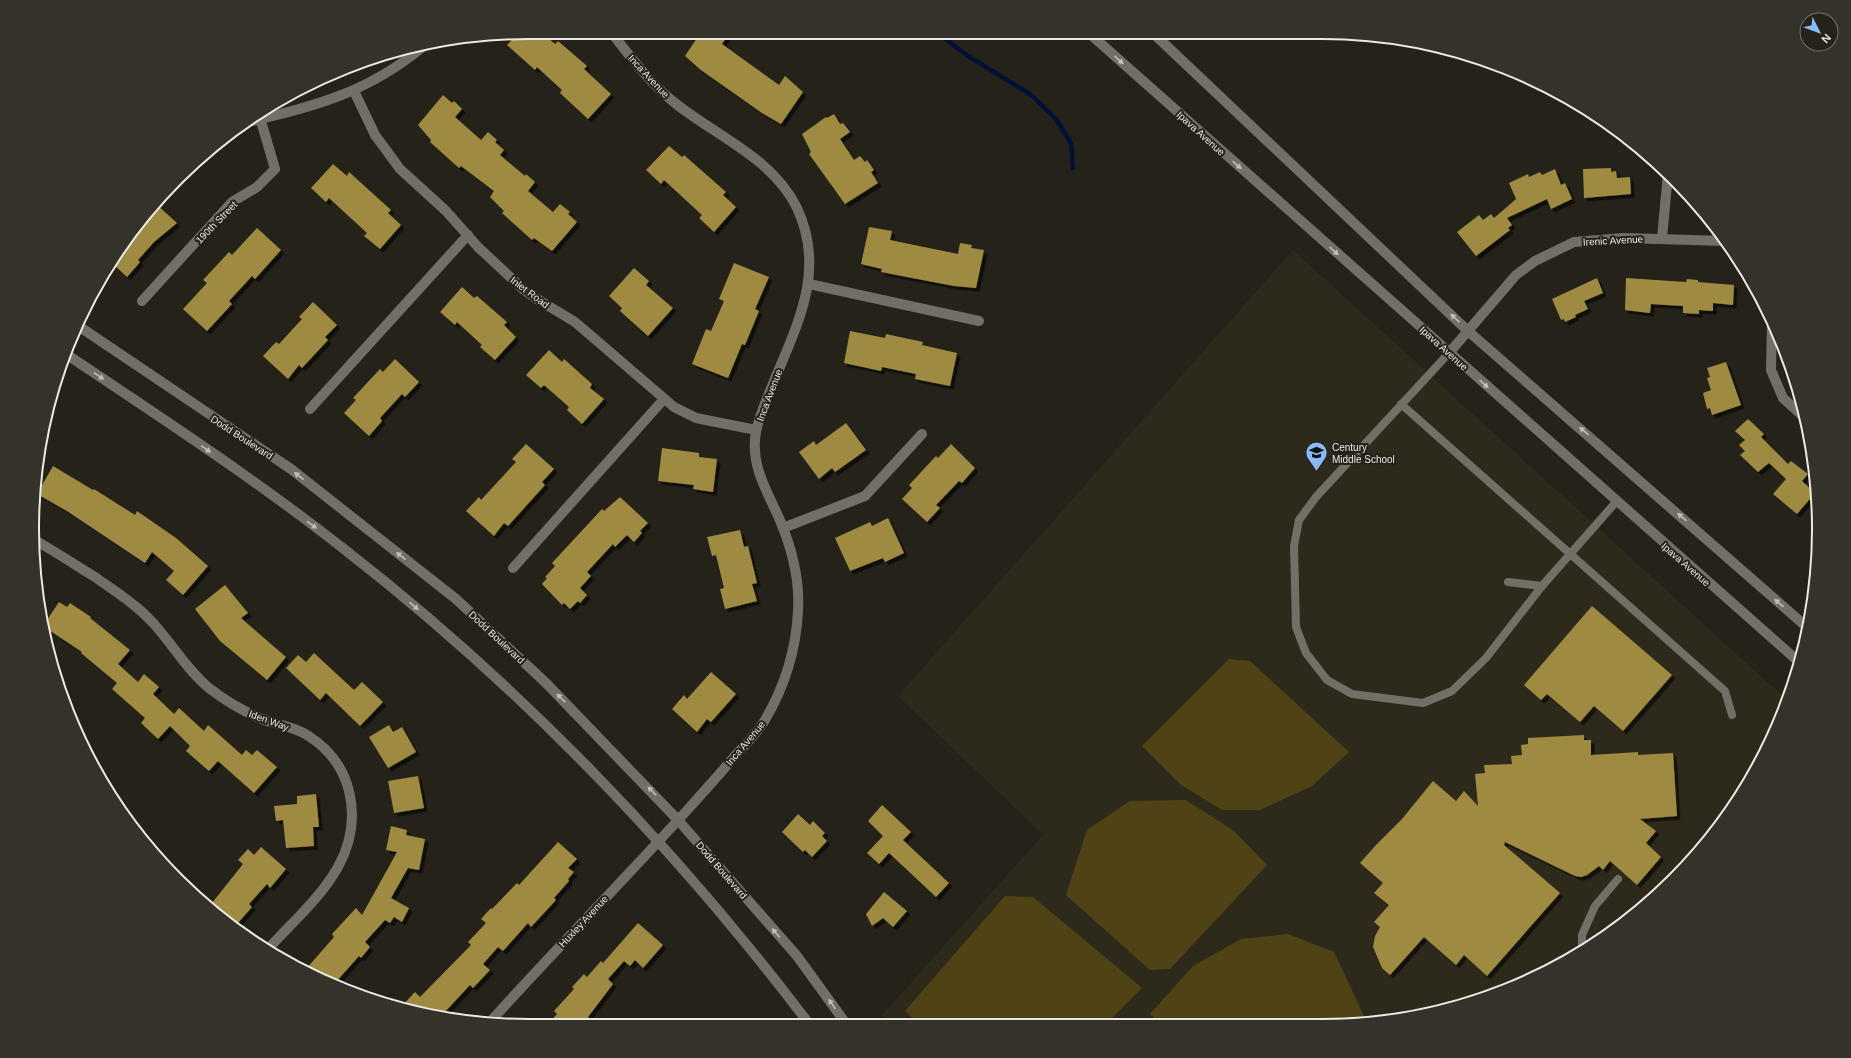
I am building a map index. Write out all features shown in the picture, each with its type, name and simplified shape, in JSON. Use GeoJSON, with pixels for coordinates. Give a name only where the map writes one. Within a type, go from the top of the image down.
{"type":"FeatureCollection","features":[{"type":"Feature","properties":{"kind":"street","name":"Inca Avenue"},"geometry":{"type":"LineString","coordinates":[[616,39],[647,77],[660,90],[684,110],[771,171],[786,189],[796,206],[805,228],[809,247],[808,284],[801,314],[760,415],[756,430],[755,457],[758,470],[791,550],[797,579],[799,608],[796,639],[790,668],[763,723],[678,820]]}},
{"type":"Feature","properties":{"kind":"street","name":"Ipava Avenue"},"geometry":{"type":"LineString","coordinates":[[1096,39],[1794,659]]}},
{"type":"Feature","properties":{"kind":"street"},"geometry":{"type":"LineString","coordinates":[[1159,39],[1468,331],[1803,625]]}},
{"type":"Feature","properties":{"kind":"street"},"geometry":{"type":"LineString","coordinates":[[268,115],[327,102],[354,91],[404,62],[416,52]]}},
{"type":"Feature","properties":{"kind":"street","name":"Inlet Road"},"geometry":{"type":"LineString","coordinates":[[354,91],[375,135],[400,169],[446,211],[492,261],[524,290],[537,300],[574,322],[664,399],[679,410],[696,418],[756,430]]}},
{"type":"Feature","properties":{"kind":"street","name":"190th Street"},"geometry":{"type":"LineString","coordinates":[[142,300],[232,202],[257,187],[275,169],[260,120]]}},
{"type":"Feature","properties":{"kind":"street"},"geometry":{"type":"LineString","coordinates":[[1662,238],[1667,182]]}},
{"type":"Feature","properties":{"kind":"street"},"geometry":{"type":"LineString","coordinates":[[310,408],[468,235]]}},
{"type":"Feature","properties":{"kind":"street","name":"Irenic Avenue"},"geometry":{"type":"LineString","coordinates":[[1449,353],[1516,275],[1535,261],[1574,242],[1624,238],[1718,241]]}},
{"type":"Feature","properties":{"kind":"street"},"geometry":{"type":"LineString","coordinates":[[808,284],[978,321]]}},
{"type":"Feature","properties":{"kind":"street","name":"Dodd Boulevard"},"geometry":{"type":"LineString","coordinates":[[82,328],[291,469],[448,593],[546,683],[678,820],[797,956],[843,1019]]}},
{"type":"Feature","properties":{"kind":"street"},"geometry":{"type":"LineString","coordinates":[[1772,334],[1771,370],[1783,398],[1797,411]]}},
{"type":"Feature","properties":{"kind":"street"},"geometry":{"type":"LineString","coordinates":[[70,357],[271,494],[384,581],[472,656],[530,710],[602,781],[681,866],[759,958],[805,1019]]}},
{"type":"Feature","properties":{"kind":"street"},"geometry":{"type":"LineString","coordinates":[[513,568],[664,399]]}},
{"type":"Feature","properties":{"kind":"street"},"geometry":{"type":"LineString","coordinates":[[783,528],[865,496],[922,434]]}},
{"type":"Feature","properties":{"kind":"street","name":"Iden Way"},"geometry":{"type":"LineString","coordinates":[[39,543],[81,568],[131,603],[154,624],[196,676],[222,698],[251,714],[305,734],[323,747],[338,764],[348,786],[353,812],[347,851],[338,869],[327,885],[272,945]]}},
{"type":"Feature","properties":{"kind":"street","name":"Huxley Avenue"},"geometry":{"type":"LineString","coordinates":[[493,1018],[678,820]]}},
{"type":"Feature","properties":{"kind":"lane"},"geometry":{"type":"LineString","coordinates":[[1449,353],[1316,497],[1299,520],[1294,546],[1296,627],[1306,653],[1327,680],[1352,694],[1423,703],[1452,691],[1486,658],[1542,586],[1616,502]]}},
{"type":"Feature","properties":{"kind":"lane"},"geometry":{"type":"LineString","coordinates":[[1401,404],[1725,691],[1732,715]]}},
{"type":"Feature","properties":{"kind":"lane"},"geometry":{"type":"LineString","coordinates":[[1508,582],[1542,586]]}},
{"type":"Feature","properties":{"kind":"lane"},"geometry":{"type":"LineString","coordinates":[[1582,944],[1582,935],[1595,906],[1618,879]]}},
{"type":"Feature","properties":{"kind":"shaded area","name":"Century Middle School"},"geometry":{"type":"Polygon","coordinates":[[[1293,250],[1783,696],[1775,717],[1761,746],[1729,801],[1711,827],[1668,875],[1620,918],[1567,953],[1510,982],[1480,993],[1418,1010],[1354,1018],[884,1019],[882,1015],[1043,835],[898,696],[1293,250]]]}},
{"type":"Feature","properties":{"kind":"shaded area"},"geometry":{"type":"Polygon","coordinates":[[[1229,659],[1250,661],[1349,752],[1312,786],[1260,810],[1222,810],[1181,785],[1142,746],[1229,659]]]}},
{"type":"Feature","properties":{"kind":"shaded area"},"geometry":{"type":"Polygon","coordinates":[[[1186,800],[1234,831],[1267,865],[1170,969],[1150,970],[1066,895],[1087,830],[1130,801],[1186,800]]]}},
{"type":"Feature","properties":{"kind":"shaded area"},"geometry":{"type":"Polygon","coordinates":[[[1005,896],[1033,897],[1142,988],[1111,1019],[914,1019],[905,1011],[1005,896]]]}},
{"type":"Feature","properties":{"kind":"shaded area"},"geometry":{"type":"Polygon","coordinates":[[[1288,934],[1334,952],[1365,1017],[1322,1019],[1155,1019],[1150,1014],[1193,966],[1241,939],[1288,934]]]}},
{"type":"Feature","properties":{"kind":"building"},"geometry":{"type":"Polygon","coordinates":[[[549,39],[555,44],[558,41],[587,66],[584,69],[611,94],[588,119],[560,93],[562,90],[537,67],[535,70],[507,45],[512,40],[549,39]]]}},
{"type":"Feature","properties":{"kind":"building"},"geometry":{"type":"Polygon","coordinates":[[[696,39],[725,39],[722,44],[779,85],[785,76],[803,92],[781,124],[762,113],[701,70],[685,56],[696,39]]]}},
{"type":"Feature","properties":{"kind":"building"},"geometry":{"type":"Polygon","coordinates":[[[443,95],[452,103],[454,101],[462,109],[455,117],[481,140],[488,132],[497,140],[495,142],[504,150],[500,155],[525,176],[526,174],[535,182],[528,191],[553,212],[560,204],[570,212],[568,214],[577,222],[552,251],[534,238],[532,240],[502,213],[504,211],[490,197],[494,191],[461,166],[459,168],[430,142],[431,140],[418,125],[443,95]]]}},
{"type":"Feature","properties":{"kind":"building"},"geometry":{"type":"Polygon","coordinates":[[[834,114],[840,124],[843,123],[850,132],[840,139],[854,160],[860,156],[865,162],[867,160],[874,170],[871,172],[878,183],[845,204],[809,154],[811,152],[802,134],[826,117],[827,118],[834,114]]]}},
{"type":"Feature","properties":{"kind":"building"},"geometry":{"type":"Polygon","coordinates":[[[669,146],[682,157],[684,155],[726,192],[723,195],[736,207],[714,232],[699,218],[702,215],[664,180],[661,184],[646,170],[669,146]]]}},
{"type":"Feature","properties":{"kind":"building"},"geometry":{"type":"Polygon","coordinates":[[[333,164],[347,176],[349,172],[391,210],[388,213],[401,225],[380,249],[364,236],[367,233],[329,198],[326,202],[311,188],[333,164]]]}},
{"type":"Feature","properties":{"kind":"building"},"geometry":{"type":"Polygon","coordinates":[[[1611,168],[1611,172],[1616,171],[1617,178],[1630,177],[1631,194],[1584,198],[1583,169],[1611,168]]]}},
{"type":"Feature","properties":{"kind":"building"},"geometry":{"type":"Polygon","coordinates":[[[1555,169],[1561,185],[1565,183],[1572,199],[1551,209],[1547,199],[1507,218],[1512,225],[1508,228],[1510,230],[1476,256],[1457,232],[1479,215],[1483,220],[1491,214],[1494,218],[1516,199],[1509,183],[1528,174],[1529,177],[1540,172],[1542,175],[1555,169]]]}},
{"type":"Feature","properties":{"kind":"building"},"geometry":{"type":"Polygon","coordinates":[[[160,207],[177,223],[154,242],[138,260],[140,262],[127,277],[116,267],[140,231],[160,207]]]}},
{"type":"Feature","properties":{"kind":"building"},"geometry":{"type":"Polygon","coordinates":[[[869,227],[892,231],[890,240],[958,254],[960,243],[972,245],[971,248],[984,250],[976,288],[954,286],[881,272],[882,269],[861,264],[869,227]]]}},
{"type":"Feature","properties":{"kind":"building"},"geometry":{"type":"Polygon","coordinates":[[[257,228],[281,250],[255,279],[252,276],[229,301],[232,304],[207,331],[183,309],[207,283],[203,280],[229,252],[232,255],[257,228]]]}},
{"type":"Feature","properties":{"kind":"building"},"geometry":{"type":"Polygon","coordinates":[[[734,263],[769,277],[755,309],[759,311],[745,345],[742,344],[728,378],[692,364],[706,329],[711,331],[724,301],[719,299],[734,263]]]}},
{"type":"Feature","properties":{"kind":"building"},"geometry":{"type":"Polygon","coordinates":[[[634,268],[649,281],[646,285],[673,308],[648,336],[620,311],[622,308],[609,296],[634,268]]]}},
{"type":"Feature","properties":{"kind":"building"},"geometry":{"type":"Polygon","coordinates":[[[1597,278],[1603,293],[1584,301],[1588,309],[1575,315],[1576,317],[1565,322],[1564,319],[1561,320],[1552,299],[1597,278]]]}},
{"type":"Feature","properties":{"kind":"building"},"geometry":{"type":"Polygon","coordinates":[[[1626,278],[1686,282],[1687,279],[1698,280],[1698,282],[1734,285],[1733,305],[1713,303],[1713,311],[1699,310],[1699,314],[1683,313],[1683,306],[1651,304],[1650,313],[1625,310],[1626,278]]]}},
{"type":"Feature","properties":{"kind":"building"},"geometry":{"type":"Polygon","coordinates":[[[462,287],[474,298],[477,296],[507,322],[504,325],[516,337],[495,360],[480,347],[482,345],[457,322],[455,325],[440,312],[462,287]]]}},
{"type":"Feature","properties":{"kind":"building"},"geometry":{"type":"Polygon","coordinates":[[[313,302],[337,325],[325,337],[328,340],[302,368],[299,365],[288,379],[263,356],[276,342],[279,344],[302,319],[299,317],[313,302]]]}},
{"type":"Feature","properties":{"kind":"building"},"geometry":{"type":"Polygon","coordinates":[[[850,331],[885,338],[886,334],[923,342],[922,345],[957,353],[950,386],[915,379],[916,374],[882,367],[881,371],[844,363],[850,331]]]}},
{"type":"Feature","properties":{"kind":"building"},"geometry":{"type":"Polygon","coordinates":[[[549,350],[562,362],[564,359],[592,384],[590,388],[604,399],[582,424],[567,410],[569,407],[544,385],[541,388],[526,375],[549,350]]]}},
{"type":"Feature","properties":{"kind":"building"},"geometry":{"type":"Polygon","coordinates":[[[395,359],[419,382],[405,397],[402,394],[380,418],[382,421],[369,436],[344,413],[356,400],[353,398],[380,369],[383,372],[395,359]]]}},
{"type":"Feature","properties":{"kind":"building"},"geometry":{"type":"Polygon","coordinates":[[[1726,362],[1741,405],[1712,415],[1710,408],[1707,409],[1703,393],[1711,390],[1707,378],[1710,377],[1707,368],[1726,362]]]}},
{"type":"Feature","properties":{"kind":"building"},"geometry":{"type":"Polygon","coordinates":[[[1748,419],[1764,434],[1761,437],[1788,464],[1791,461],[1808,474],[1802,481],[1810,489],[1811,498],[1797,514],[1773,494],[1786,479],[1769,463],[1758,472],[1740,455],[1745,451],[1739,445],[1745,440],[1735,431],[1748,419]]]}},
{"type":"Feature","properties":{"kind":"building"},"geometry":{"type":"Polygon","coordinates":[[[846,423],[866,450],[835,472],[832,468],[819,479],[799,452],[814,441],[816,445],[846,423]]]}},
{"type":"Feature","properties":{"kind":"building"},"geometry":{"type":"Polygon","coordinates":[[[526,444],[554,469],[542,482],[545,485],[508,526],[504,523],[494,536],[466,511],[479,497],[481,500],[516,462],[512,459],[526,444]]]}},
{"type":"Feature","properties":{"kind":"building"},"geometry":{"type":"Polygon","coordinates":[[[951,444],[975,468],[962,483],[959,481],[936,505],[940,508],[927,522],[902,499],[912,488],[909,485],[936,456],[938,458],[951,444]]]}},
{"type":"Feature","properties":{"kind":"building"},"geometry":{"type":"Polygon","coordinates":[[[662,448],[699,453],[699,457],[717,459],[713,492],[693,489],[694,485],[658,481],[662,448]]]}},
{"type":"Feature","properties":{"kind":"building"},"geometry":{"type":"Polygon","coordinates":[[[53,466],[93,490],[94,489],[135,515],[137,511],[176,538],[208,566],[183,595],[166,580],[174,571],[152,552],[145,563],[67,511],[40,496],[41,487],[53,466]]]}},
{"type":"Feature","properties":{"kind":"building"},"geometry":{"type":"Polygon","coordinates":[[[620,497],[648,523],[640,531],[642,533],[634,542],[627,535],[615,547],[613,544],[587,572],[591,576],[580,588],[587,595],[580,603],[578,601],[570,609],[564,603],[562,605],[542,584],[547,578],[545,577],[555,566],[552,563],[602,509],[604,511],[620,497]]]}},
{"type":"Feature","properties":{"kind":"building"},"geometry":{"type":"Polygon","coordinates":[[[888,518],[904,553],[885,562],[883,558],[850,571],[835,538],[870,522],[872,526],[888,518]]]}},
{"type":"Feature","properties":{"kind":"building"},"geometry":{"type":"Polygon","coordinates":[[[740,530],[744,547],[748,546],[757,583],[752,584],[757,601],[725,609],[720,589],[724,588],[716,555],[712,556],[707,537],[740,530]]]}},
{"type":"Feature","properties":{"kind":"building"},"geometry":{"type":"Polygon","coordinates":[[[225,585],[248,613],[241,618],[286,657],[267,680],[220,641],[195,609],[225,585]]]}},
{"type":"Feature","properties":{"kind":"building"},"geometry":{"type":"Polygon","coordinates":[[[59,602],[67,607],[70,603],[91,617],[90,618],[130,650],[118,664],[138,682],[144,674],[159,687],[153,694],[174,714],[179,708],[204,731],[208,725],[242,755],[246,750],[252,755],[257,750],[277,767],[254,793],[218,761],[209,771],[186,751],[190,746],[170,726],[158,739],[141,723],[145,718],[112,689],[117,683],[81,653],[82,652],[49,630],[47,620],[59,602]]]}},
{"type":"Feature","properties":{"kind":"building"},"geometry":{"type":"Polygon","coordinates":[[[1592,606],[1672,675],[1623,731],[1594,706],[1580,722],[1547,694],[1541,700],[1524,685],[1592,606]]]}},
{"type":"Feature","properties":{"kind":"building"},"geometry":{"type":"Polygon","coordinates":[[[314,653],[354,690],[362,682],[383,702],[360,726],[326,693],[320,700],[286,668],[298,655],[306,662],[314,653]]]}},
{"type":"Feature","properties":{"kind":"building"},"geometry":{"type":"Polygon","coordinates":[[[711,672],[736,694],[711,722],[707,719],[697,732],[672,709],[684,695],[687,699],[711,672]]]}},
{"type":"Feature","properties":{"kind":"building"},"geometry":{"type":"Polygon","coordinates":[[[389,725],[393,732],[402,727],[416,752],[388,768],[369,737],[389,725]]]}},
{"type":"Feature","properties":{"kind":"building"},"geometry":{"type":"Polygon","coordinates":[[[1584,735],[1584,740],[1591,740],[1591,755],[1638,752],[1638,755],[1673,753],[1677,816],[1640,819],[1656,831],[1646,843],[1661,857],[1637,885],[1610,861],[1603,870],[1599,866],[1587,875],[1581,877],[1575,876],[1505,842],[1504,845],[1560,893],[1487,976],[1464,955],[1456,965],[1424,937],[1390,975],[1382,968],[1373,947],[1375,936],[1380,927],[1374,922],[1389,905],[1374,893],[1383,883],[1360,863],[1402,819],[1433,781],[1456,801],[1464,791],[1478,806],[1475,774],[1485,773],[1484,765],[1512,764],[1511,756],[1522,755],[1521,745],[1528,744],[1528,738],[1584,735]]]}},
{"type":"Feature","properties":{"kind":"building"},"geometry":{"type":"Polygon","coordinates":[[[418,776],[424,808],[394,813],[388,781],[418,776]]]}},
{"type":"Feature","properties":{"kind":"building"},"geometry":{"type":"Polygon","coordinates":[[[316,794],[319,827],[313,827],[314,846],[286,848],[283,820],[276,821],[274,806],[297,804],[297,796],[316,794]]]}},
{"type":"Feature","properties":{"kind":"building"},"geometry":{"type":"Polygon","coordinates":[[[882,805],[911,832],[903,840],[949,883],[936,897],[889,853],[879,864],[867,853],[883,836],[868,821],[882,805]]]}},
{"type":"Feature","properties":{"kind":"building"},"geometry":{"type":"Polygon","coordinates":[[[798,814],[810,825],[813,821],[825,833],[822,836],[827,841],[812,857],[805,850],[803,852],[782,832],[798,814]]]}},
{"type":"Feature","properties":{"kind":"building"},"geometry":{"type":"Polygon","coordinates":[[[391,826],[407,830],[406,835],[425,839],[419,870],[408,868],[391,898],[409,908],[402,922],[394,917],[390,923],[385,920],[365,942],[370,947],[361,958],[359,956],[337,980],[309,966],[334,937],[332,934],[356,908],[362,915],[397,852],[386,850],[391,826]]]}},
{"type":"Feature","properties":{"kind":"building"},"geometry":{"type":"Polygon","coordinates":[[[558,842],[577,859],[568,868],[574,872],[568,879],[569,881],[554,898],[556,900],[531,927],[528,923],[503,951],[498,947],[483,964],[490,970],[473,988],[470,985],[445,1012],[405,1003],[415,992],[420,997],[471,945],[468,942],[486,923],[481,919],[517,883],[519,885],[558,842]]]}},
{"type":"Feature","properties":{"kind":"building"},"geometry":{"type":"Polygon","coordinates":[[[261,847],[286,869],[270,888],[267,884],[249,904],[252,907],[238,923],[212,902],[243,864],[238,860],[248,849],[254,855],[261,847]]]}},
{"type":"Feature","properties":{"kind":"building"},"geometry":{"type":"Polygon","coordinates":[[[884,892],[907,911],[893,927],[883,918],[872,926],[866,914],[884,892]]]}},
{"type":"Feature","properties":{"kind":"building"},"geometry":{"type":"Polygon","coordinates":[[[638,923],[663,945],[643,968],[635,960],[630,966],[624,961],[608,979],[613,984],[588,1017],[590,1019],[552,1019],[557,1014],[554,1011],[574,989],[572,987],[584,974],[587,977],[601,961],[603,963],[638,923]]]}},
{"type":"Feature","properties":{"kind":"waterway"},"geometry":{"type":"LineString","coordinates":[[945,39],[968,56],[1030,94],[1056,119],[1071,143],[1073,168]]}},
{"type":"Feature","properties":{"kind":"place","name":"Century Middle School"},"geometry":{"type":"Point","coordinates":[1317,472]}}]}
